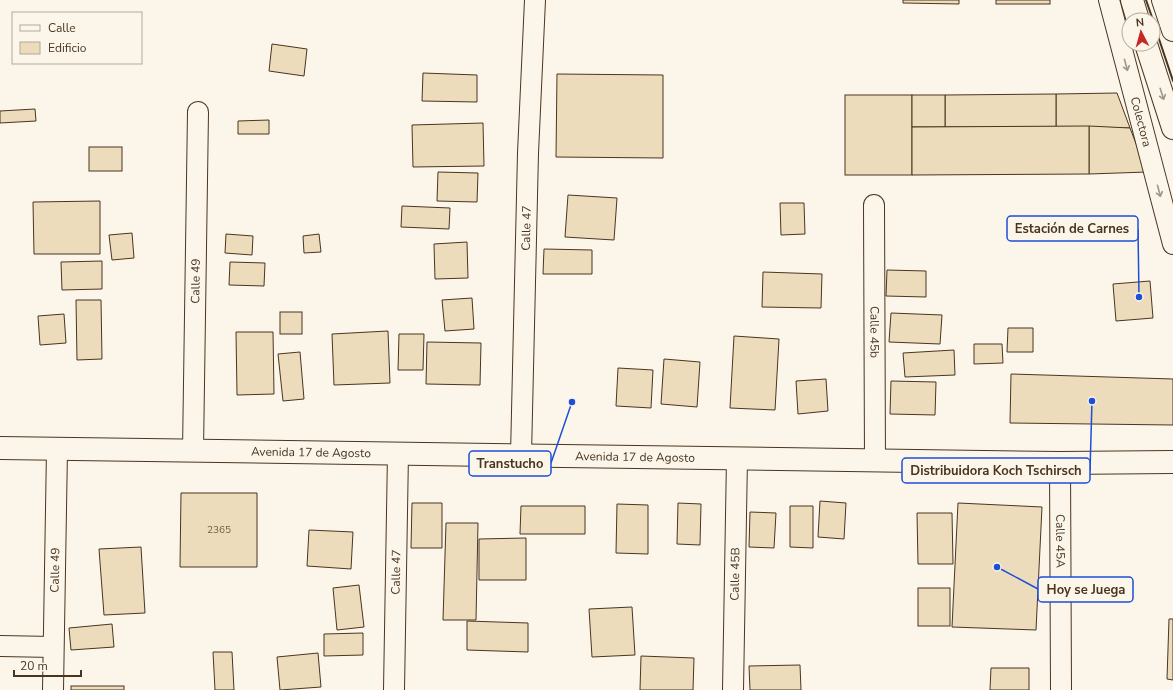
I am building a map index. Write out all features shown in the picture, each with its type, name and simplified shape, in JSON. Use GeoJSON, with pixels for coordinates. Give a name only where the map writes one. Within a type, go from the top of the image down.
{"type":"FeatureCollection","features":[{"type":"Feature","properties":{"kind":"main road"},"geometry":{"type":"LineString","coordinates":[[1132,0],[1136,12]]}},
{"type":"Feature","properties":{"kind":"main road"},"geometry":{"type":"LineString","coordinates":[[1162,0],[1173,30]]}},
{"type":"Feature","properties":{"kind":"main road"},"geometry":{"type":"LineString","coordinates":[[1149,52],[1173,128]]}},
{"type":"Feature","properties":{"kind":"main road","name":"Avenida 17 de Agosto"},"geometry":{"type":"LineString","coordinates":[[0,448],[1060,463],[1173,462]]}},
{"type":"Feature","properties":{"kind":"street","name":"Calle 47"},"geometry":{"type":"LineString","coordinates":[[521,455],[528,153],[535,0]]}},
{"type":"Feature","properties":{"kind":"street","name":"Colectora"},"geometry":{"type":"LineString","coordinates":[[1109,0],[1173,244]]}},
{"type":"Feature","properties":{"kind":"street","name":"Calle 49"},"geometry":{"type":"LineString","coordinates":[[194,451],[198,112]]}},
{"type":"Feature","properties":{"kind":"street","name":"Calle 45b"},"geometry":{"type":"LineString","coordinates":[[874,205],[875,460]]}},
{"type":"Feature","properties":{"kind":"street","name":"Calle 49"},"geometry":{"type":"LineString","coordinates":[[53,690],[57,449]]}},
{"type":"Feature","properties":{"kind":"street","name":"Calle 47"},"geometry":{"type":"LineString","coordinates":[[394,690],[398,453]]}},
{"type":"Feature","properties":{"kind":"street","name":"Calle 45B"},"geometry":{"type":"LineString","coordinates":[[733,690],[737,458]]}},
{"type":"Feature","properties":{"kind":"street","name":"Calle 45A"},"geometry":{"type":"LineString","coordinates":[[1060,463],[1061,690]]}},
{"type":"Feature","properties":{"kind":"street"},"geometry":{"type":"LineString","coordinates":[[0,646],[53,647]]}},
{"type":"Feature","properties":{"kind":"building"},"geometry":{"type":"Polygon","coordinates":[[[903,0],[959,0],[959,4],[903,3],[903,0]]]}},
{"type":"Feature","properties":{"kind":"building"},"geometry":{"type":"Polygon","coordinates":[[[996,0],[1050,0],[1050,4],[996,4],[996,0]]]}},
{"type":"Feature","properties":{"kind":"building"},"geometry":{"type":"Polygon","coordinates":[[[272,44],[307,49],[304,76],[269,71],[272,44]]]}},
{"type":"Feature","properties":{"kind":"building"},"geometry":{"type":"Polygon","coordinates":[[[423,73],[477,75],[477,102],[422,101],[423,73]]]}},
{"type":"Feature","properties":{"kind":"building"},"geometry":{"type":"Polygon","coordinates":[[[557,74],[663,75],[663,158],[556,157],[557,74]]]}},
{"type":"Feature","properties":{"kind":"building"},"geometry":{"type":"Polygon","coordinates":[[[1117,93],[1130,128],[1056,127],[1056,94],[1117,93]]]}},
{"type":"Feature","properties":{"kind":"building"},"geometry":{"type":"Polygon","coordinates":[[[1056,94],[1056,127],[945,127],[945,95],[1056,94]]]}},
{"type":"Feature","properties":{"kind":"building"},"geometry":{"type":"Polygon","coordinates":[[[845,95],[912,95],[912,175],[845,175],[845,95]]]}},
{"type":"Feature","properties":{"kind":"building"},"geometry":{"type":"Polygon","coordinates":[[[912,95],[945,95],[945,127],[912,127],[912,95]]]}},
{"type":"Feature","properties":{"kind":"building"},"geometry":{"type":"Polygon","coordinates":[[[35,109],[36,121],[0,123],[0,111],[35,109]]]}},
{"type":"Feature","properties":{"kind":"building"},"geometry":{"type":"Polygon","coordinates":[[[269,120],[269,134],[238,134],[238,121],[269,120]]]}},
{"type":"Feature","properties":{"kind":"building"},"geometry":{"type":"Polygon","coordinates":[[[483,123],[484,166],[413,167],[412,125],[483,123]]]}},
{"type":"Feature","properties":{"kind":"building"},"geometry":{"type":"Polygon","coordinates":[[[1089,126],[1130,128],[1147,172],[1089,174],[1089,126]]]}},
{"type":"Feature","properties":{"kind":"building"},"geometry":{"type":"Polygon","coordinates":[[[1089,126],[1089,174],[912,175],[912,127],[1089,126]]]}},
{"type":"Feature","properties":{"kind":"building"},"geometry":{"type":"Polygon","coordinates":[[[89,147],[122,147],[122,171],[89,171],[89,147]]]}},
{"type":"Feature","properties":{"kind":"building"},"geometry":{"type":"Polygon","coordinates":[[[438,172],[478,173],[477,202],[437,201],[438,172]]]}},
{"type":"Feature","properties":{"kind":"building"},"geometry":{"type":"Polygon","coordinates":[[[568,195],[617,198],[614,240],[565,237],[568,195]]]}},
{"type":"Feature","properties":{"kind":"building"},"geometry":{"type":"Polygon","coordinates":[[[100,201],[100,254],[34,254],[33,202],[100,201]]]}},
{"type":"Feature","properties":{"kind":"building"},"geometry":{"type":"Polygon","coordinates":[[[780,203],[804,203],[805,234],[781,235],[780,203]]]}},
{"type":"Feature","properties":{"kind":"building"},"geometry":{"type":"Polygon","coordinates":[[[402,206],[450,208],[449,229],[401,227],[402,206]]]}},
{"type":"Feature","properties":{"kind":"building"},"geometry":{"type":"Polygon","coordinates":[[[132,233],[134,258],[112,260],[109,235],[132,233]]]}},
{"type":"Feature","properties":{"kind":"building"},"geometry":{"type":"Polygon","coordinates":[[[226,234],[253,236],[252,255],[225,253],[226,234]]]}},
{"type":"Feature","properties":{"kind":"building"},"geometry":{"type":"Polygon","coordinates":[[[319,234],[321,252],[304,253],[303,236],[319,234]]]}},
{"type":"Feature","properties":{"kind":"building"},"geometry":{"type":"Polygon","coordinates":[[[467,242],[468,278],[435,279],[434,244],[467,242]]]}},
{"type":"Feature","properties":{"kind":"building"},"geometry":{"type":"Polygon","coordinates":[[[544,249],[592,250],[592,274],[543,274],[544,249]]]}},
{"type":"Feature","properties":{"kind":"building"},"geometry":{"type":"Polygon","coordinates":[[[102,261],[102,289],[62,290],[61,262],[102,261]]]}},
{"type":"Feature","properties":{"kind":"building"},"geometry":{"type":"Polygon","coordinates":[[[230,262],[265,263],[264,286],[229,285],[230,262]]]}},
{"type":"Feature","properties":{"kind":"building"},"geometry":{"type":"Polygon","coordinates":[[[887,270],[926,271],[926,297],[886,296],[887,270]]]}},
{"type":"Feature","properties":{"kind":"building"},"geometry":{"type":"Polygon","coordinates":[[[763,272],[822,274],[821,308],[762,307],[763,272]]]}},
{"type":"Feature","properties":{"kind":"building"},"geometry":{"type":"Polygon","coordinates":[[[1150,281],[1153,318],[1116,321],[1113,284],[1150,281]]]}},
{"type":"Feature","properties":{"kind":"building"},"geometry":{"type":"Polygon","coordinates":[[[472,298],[474,329],[445,331],[442,300],[472,298]]]}},
{"type":"Feature","properties":{"kind":"building"},"geometry":{"type":"Polygon","coordinates":[[[76,300],[101,300],[102,359],[77,360],[76,300]]]}},
{"type":"Feature","properties":{"kind":"building"},"geometry":{"type":"Polygon","coordinates":[[[280,312],[302,312],[302,334],[280,334],[280,312]]]}},
{"type":"Feature","properties":{"kind":"building"},"geometry":{"type":"Polygon","coordinates":[[[891,313],[942,315],[940,344],[889,342],[891,313]]]}},
{"type":"Feature","properties":{"kind":"building"},"geometry":{"type":"Polygon","coordinates":[[[64,314],[66,343],[40,345],[38,316],[64,314]]]}},
{"type":"Feature","properties":{"kind":"building"},"geometry":{"type":"Polygon","coordinates":[[[1008,328],[1033,328],[1033,352],[1007,352],[1008,328]]]}},
{"type":"Feature","properties":{"kind":"building"},"geometry":{"type":"Polygon","coordinates":[[[388,331],[390,383],[334,385],[332,334],[388,331]]]}},
{"type":"Feature","properties":{"kind":"building"},"geometry":{"type":"Polygon","coordinates":[[[236,332],[273,332],[274,394],[237,395],[236,332]]]}},
{"type":"Feature","properties":{"kind":"building"},"geometry":{"type":"Polygon","coordinates":[[[399,334],[424,334],[423,370],[398,370],[399,334]]]}},
{"type":"Feature","properties":{"kind":"building"},"geometry":{"type":"Polygon","coordinates":[[[734,336],[779,339],[775,410],[730,408],[734,336]]]}},
{"type":"Feature","properties":{"kind":"building"},"geometry":{"type":"Polygon","coordinates":[[[427,342],[481,343],[480,385],[426,384],[427,342]]]}},
{"type":"Feature","properties":{"kind":"building"},"geometry":{"type":"Polygon","coordinates":[[[974,344],[1002,344],[1003,363],[974,364],[974,344]]]}},
{"type":"Feature","properties":{"kind":"building"},"geometry":{"type":"Polygon","coordinates":[[[954,350],[955,375],[905,377],[903,353],[954,350]]]}},
{"type":"Feature","properties":{"kind":"building"},"geometry":{"type":"Polygon","coordinates":[[[300,352],[304,399],[283,401],[278,354],[300,352]]]}},
{"type":"Feature","properties":{"kind":"building"},"geometry":{"type":"Polygon","coordinates":[[[664,359],[700,362],[697,407],[661,404],[664,359]]]}},
{"type":"Feature","properties":{"kind":"building"},"geometry":{"type":"Polygon","coordinates":[[[618,368],[653,370],[651,408],[616,406],[618,368]]]}},
{"type":"Feature","properties":{"kind":"building"},"geometry":{"type":"Polygon","coordinates":[[[1011,374],[1173,379],[1173,425],[1010,423],[1011,374]]]}},
{"type":"Feature","properties":{"kind":"building"},"geometry":{"type":"Polygon","coordinates":[[[826,379],[828,411],[798,414],[796,381],[826,379]]]}},
{"type":"Feature","properties":{"kind":"building"},"geometry":{"type":"Polygon","coordinates":[[[891,381],[936,382],[935,415],[890,414],[891,381]]]}},
{"type":"Feature","properties":{"kind":"building"},"geometry":{"type":"Polygon","coordinates":[[[181,493],[257,493],[257,567],[180,567],[181,493]]]}},
{"type":"Feature","properties":{"kind":"building"},"geometry":{"type":"Polygon","coordinates":[[[820,501],[846,503],[844,539],[818,537],[820,501]]]}},
{"type":"Feature","properties":{"kind":"building"},"geometry":{"type":"Polygon","coordinates":[[[412,503],[442,503],[442,548],[411,548],[412,503]]]}},
{"type":"Feature","properties":{"kind":"building"},"geometry":{"type":"Polygon","coordinates":[[[678,503],[701,504],[700,545],[677,544],[678,503]]]}},
{"type":"Feature","properties":{"kind":"building"},"geometry":{"type":"Polygon","coordinates":[[[958,503],[1042,507],[1036,630],[952,627],[958,503]]]}},
{"type":"Feature","properties":{"kind":"building"},"geometry":{"type":"Polygon","coordinates":[[[617,504],[648,505],[648,554],[616,553],[617,504]]]}},
{"type":"Feature","properties":{"kind":"building"},"geometry":{"type":"Polygon","coordinates":[[[521,506],[585,506],[585,534],[520,534],[521,506]]]}},
{"type":"Feature","properties":{"kind":"building"},"geometry":{"type":"Polygon","coordinates":[[[790,506],[813,506],[813,548],[790,547],[790,506]]]}},
{"type":"Feature","properties":{"kind":"building"},"geometry":{"type":"Polygon","coordinates":[[[750,512],[776,513],[774,548],[749,547],[750,512]]]}},
{"type":"Feature","properties":{"kind":"building"},"geometry":{"type":"Polygon","coordinates":[[[917,513],[952,513],[953,564],[918,564],[917,513]]]}},
{"type":"Feature","properties":{"kind":"building"},"geometry":{"type":"Polygon","coordinates":[[[446,523],[478,523],[476,620],[443,620],[446,523]]]}},
{"type":"Feature","properties":{"kind":"building"},"geometry":{"type":"Polygon","coordinates":[[[309,530],[353,532],[351,569],[307,566],[309,530]]]}},
{"type":"Feature","properties":{"kind":"building"},"geometry":{"type":"Polygon","coordinates":[[[526,538],[526,580],[479,580],[479,539],[526,538]]]}},
{"type":"Feature","properties":{"kind":"building"},"geometry":{"type":"Polygon","coordinates":[[[141,547],[145,613],[104,615],[99,549],[141,547]]]}},
{"type":"Feature","properties":{"kind":"building"},"geometry":{"type":"Polygon","coordinates":[[[359,585],[364,627],[337,630],[333,588],[359,585]]]}},
{"type":"Feature","properties":{"kind":"building"},"geometry":{"type":"Polygon","coordinates":[[[918,588],[950,588],[950,626],[918,626],[918,588]]]}},
{"type":"Feature","properties":{"kind":"building"},"geometry":{"type":"Polygon","coordinates":[[[632,607],[635,655],[592,657],[589,609],[632,607]]]}},
{"type":"Feature","properties":{"kind":"building"},"geometry":{"type":"Polygon","coordinates":[[[1169,619],[1173,619],[1173,680],[1167,679],[1169,619]]]}},
{"type":"Feature","properties":{"kind":"building"},"geometry":{"type":"Polygon","coordinates":[[[467,621],[528,623],[528,652],[467,650],[467,621]]]}},
{"type":"Feature","properties":{"kind":"building"},"geometry":{"type":"Polygon","coordinates":[[[112,624],[114,647],[71,650],[69,628],[112,624]]]}},
{"type":"Feature","properties":{"kind":"building"},"geometry":{"type":"Polygon","coordinates":[[[363,633],[363,655],[324,656],[324,634],[363,633]]]}},
{"type":"Feature","properties":{"kind":"building"},"geometry":{"type":"Polygon","coordinates":[[[213,652],[232,652],[234,690],[215,690],[213,652]]]}},
{"type":"Feature","properties":{"kind":"building"},"geometry":{"type":"Polygon","coordinates":[[[318,653],[321,687],[280,690],[277,657],[318,653]]]}},
{"type":"Feature","properties":{"kind":"building"},"geometry":{"type":"Polygon","coordinates":[[[641,656],[694,658],[693,690],[640,690],[641,656]]]}},
{"type":"Feature","properties":{"kind":"building"},"geometry":{"type":"Polygon","coordinates":[[[800,665],[801,690],[750,690],[749,666],[800,665]]]}},
{"type":"Feature","properties":{"kind":"building"},"geometry":{"type":"Polygon","coordinates":[[[991,668],[1029,668],[1029,690],[990,690],[991,668]]]}},
{"type":"Feature","properties":{"kind":"building"},"geometry":{"type":"Polygon","coordinates":[[[71,686],[124,686],[124,690],[71,690],[71,686]]]}},
{"type":"Feature","properties":{"kind":"wall"},"geometry":{"type":"LineString","coordinates":[[1146,0],[1150,12]]}},
{"type":"Feature","properties":{"kind":"wall"},"geometry":{"type":"LineString","coordinates":[[1161,45],[1173,81]]}},
{"type":"Feature","properties":{"kind":"place","name":"Estación de Carnes"},"geometry":{"type":"Point","coordinates":[1139,297]}},
{"type":"Feature","properties":{"kind":"place","name":"Distribuidora Koch Tschirsch"},"geometry":{"type":"Point","coordinates":[1092,401]}},
{"type":"Feature","properties":{"kind":"place","name":"Transtucho"},"geometry":{"type":"Point","coordinates":[572,402]}},
{"type":"Feature","properties":{"kind":"place","name":"Hoy se Juega"},"geometry":{"type":"Point","coordinates":[997,567]}}]}
